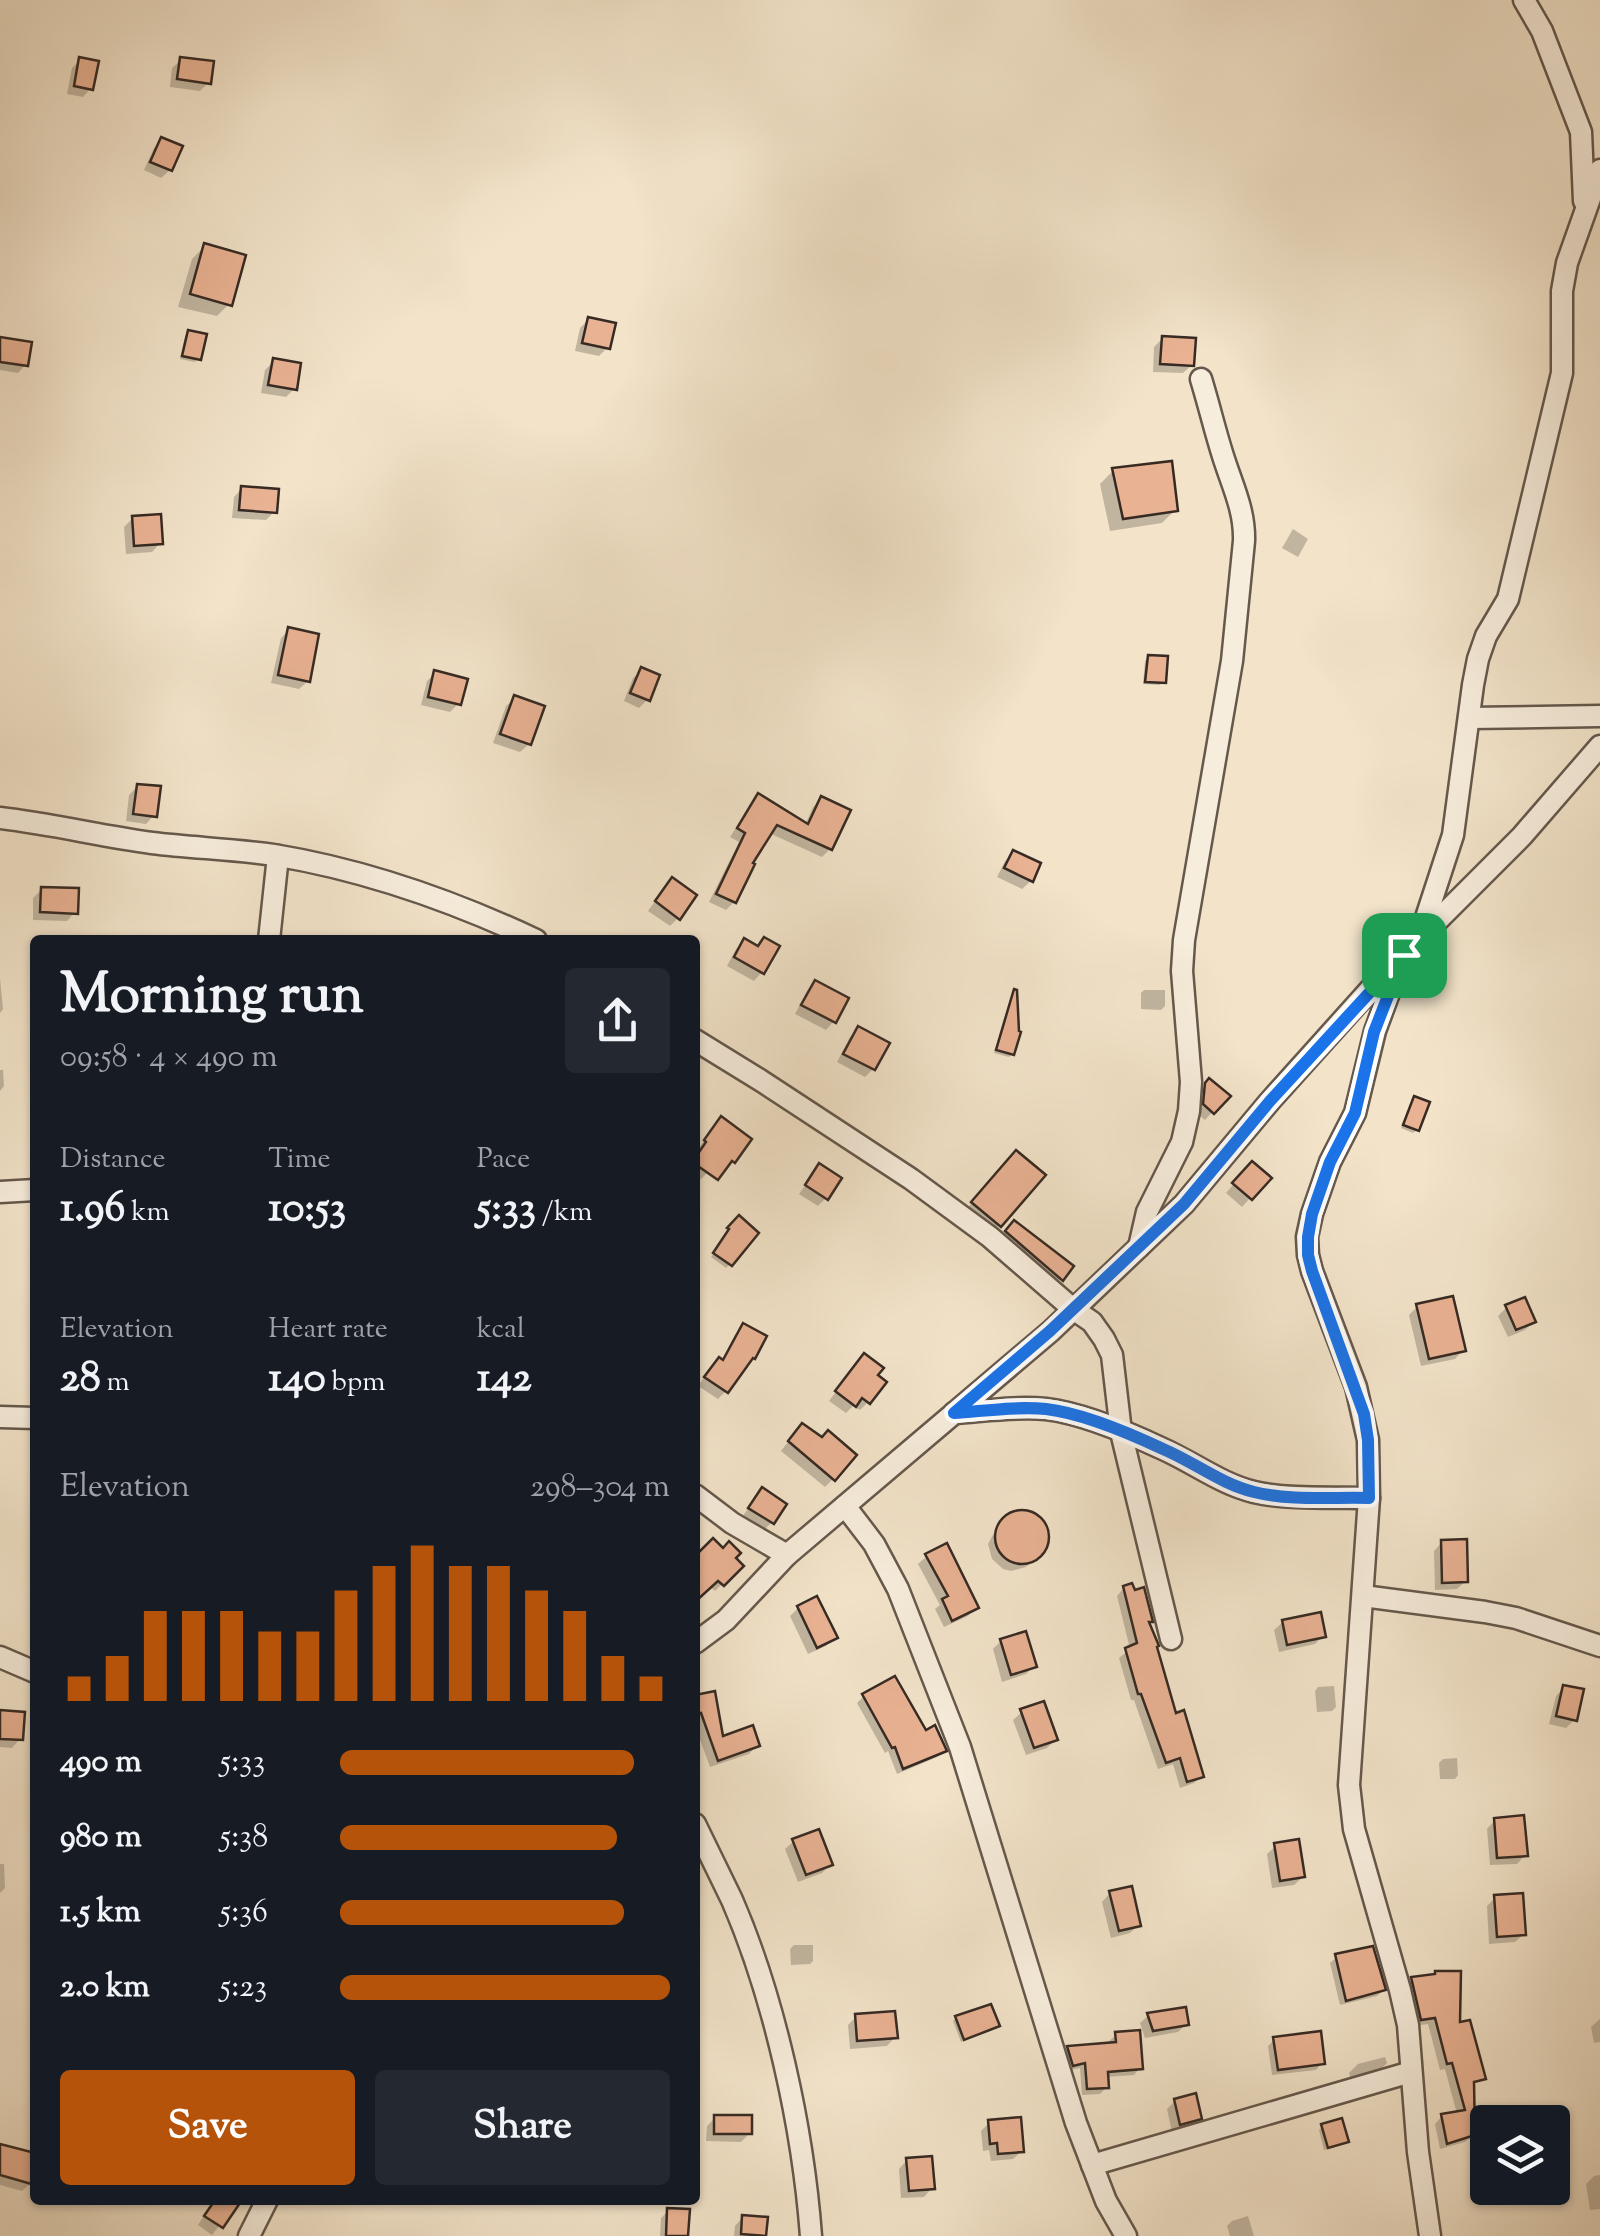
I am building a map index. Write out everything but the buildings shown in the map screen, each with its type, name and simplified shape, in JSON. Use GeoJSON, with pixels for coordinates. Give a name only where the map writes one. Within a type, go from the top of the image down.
{"type":"FeatureCollection","features":[{"type":"Feature","properties":{"kind":"street"},"geometry":{"type":"LineString","coordinates":[[1524,0],[1542,31],[1581,132],[1584,215]]}},
{"type":"Feature","properties":{"kind":"street"},"geometry":{"type":"LineString","coordinates":[[1430,2236],[1418,2152],[1408,2025],[1350,1809],[1369,1498],[1368,1440],[1364,1414],[1312,1271],[1308,1237],[1330,1162],[1355,1113],[1374,1032],[1411,947],[1452,835],[1478,659],[1486,636],[1508,599],[1514,578],[1558,391],[1564,355],[1562,291],[1567,263],[1600,170]]}},
{"type":"Feature","properties":{"kind":"street"},"geometry":{"type":"LineString","coordinates":[[1139,1247],[1146,1212],[1182,1142],[1189,1111],[1184,940],[1232,660],[1244,541],[1241,507],[1201,379]]}},
{"type":"Feature","properties":{"kind":"street"},"geometry":{"type":"LineString","coordinates":[[1469,718],[1600,716]]}},
{"type":"Feature","properties":{"kind":"street"},"geometry":{"type":"LineString","coordinates":[[700,1640],[726,1620],[787,1555],[1073,1309],[1199,1189],[1270,1101],[1411,947],[1522,836],[1600,746]]}},
{"type":"Feature","properties":{"kind":"street"},"geometry":{"type":"LineString","coordinates":[[0,818],[150,843],[278,856],[351,871],[431,895],[524,935]]}},
{"type":"Feature","properties":{"kind":"street"},"geometry":{"type":"LineString","coordinates":[[270,935],[278,856]]}},
{"type":"Feature","properties":{"kind":"street"},"geometry":{"type":"LineString","coordinates":[[700,1043],[912,1179],[990,1236],[1092,1322],[1112,1356],[1121,1432],[1170,1639]]}},
{"type":"Feature","properties":{"kind":"street"},"geometry":{"type":"LineString","coordinates":[[0,1192],[30,1190]]}},
{"type":"Feature","properties":{"kind":"street"},"geometry":{"type":"LineString","coordinates":[[954,1413],[1025,1408],[1076,1415],[1164,1449],[1221,1480],[1255,1492],[1369,1498]]}},
{"type":"Feature","properties":{"kind":"street"},"geometry":{"type":"LineString","coordinates":[[0,1417],[30,1418]]}},
{"type":"Feature","properties":{"kind":"street"},"geometry":{"type":"LineString","coordinates":[[700,1499],[787,1555]]}},
{"type":"Feature","properties":{"kind":"street"},"geometry":{"type":"LineString","coordinates":[[845,1506],[874,1544],[898,1589],[960,1747],[1055,2060],[1106,2201],[1126,2236]]}},
{"type":"Feature","properties":{"kind":"street"},"geometry":{"type":"LineString","coordinates":[[1362,1596],[1516,1618],[1600,1646]]}},
{"type":"Feature","properties":{"kind":"street"},"geometry":{"type":"LineString","coordinates":[[0,1657],[30,1670]]}},
{"type":"Feature","properties":{"kind":"street"},"geometry":{"type":"LineString","coordinates":[[700,1835],[732,1902],[762,1985],[800,2142],[812,2236]]}},
{"type":"Feature","properties":{"kind":"street"},"geometry":{"type":"LineString","coordinates":[[1092,2165],[1411,2072]]}},
{"type":"Feature","properties":{"kind":"street"},"geometry":{"type":"LineString","coordinates":[[249,2236],[264,2205]]}},
{"type":"Feature","properties":{"kind":"route"},"geometry":{"type":"LineString","coordinates":[[1404,955],[1374,1032],[1355,1113],[1320,1187],[1308,1237],[1312,1271],[1364,1414],[1369,1498],[1278,1496],[1240,1488],[1164,1449],[1076,1415],[1025,1408],[954,1413],[1050,1331],[1199,1189],[1270,1101],[1404,955]]}}]}
